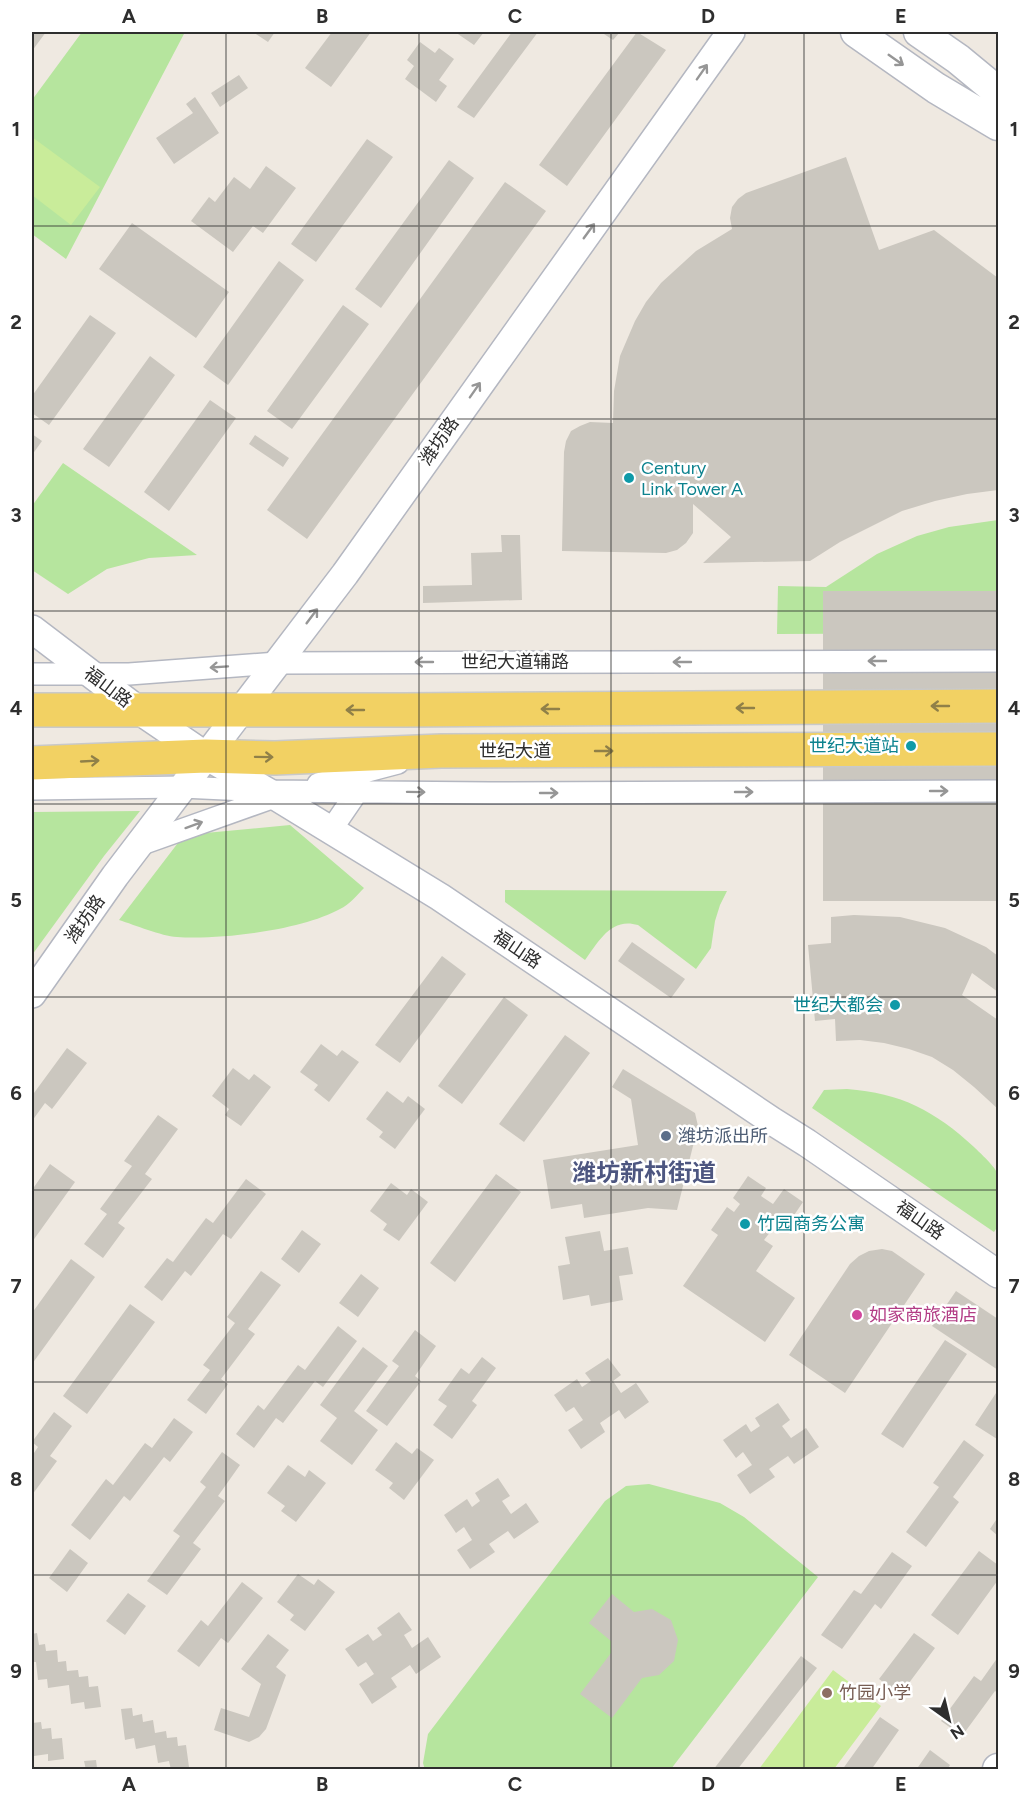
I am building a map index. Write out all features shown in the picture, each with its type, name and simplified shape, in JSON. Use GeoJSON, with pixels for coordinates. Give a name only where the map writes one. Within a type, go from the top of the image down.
{"type":"FeatureCollection","features":[{"type":"Feature","properties":{"kind":"main road"},"geometry":{"type":"LineString","coordinates":[[856,32],[936,88],[999,125]]}},
{"type":"Feature","properties":{"kind":"main road"},"geometry":{"type":"LineString","coordinates":[[919,32],[999,92]]}},
{"type":"Feature","properties":{"kind":"main road"},"geometry":{"type":"LineString","coordinates":[[958,59],[999,80]]}},
{"type":"Feature","properties":{"kind":"main road"},"geometry":{"type":"LineString","coordinates":[[936,88],[999,143]]}},
{"type":"Feature","properties":{"kind":"main road"},"geometry":{"type":"LineString","coordinates":[[32,710],[999,706]]}},
{"type":"Feature","properties":{"kind":"main road","name":"世纪大道"},"geometry":{"type":"LineString","coordinates":[[32,763],[206,756],[275,758],[441,752],[999,749]]}},
{"type":"Feature","properties":{"kind":"street","name":"潍坊路"},"geometry":{"type":"LineString","coordinates":[[32,994],[139,845],[345,574],[731,32]]}},
{"type":"Feature","properties":{"kind":"street","name":"福山路"},"geometry":{"type":"LineString","coordinates":[[32,629],[137,709],[206,756],[277,793],[331,830],[440,897],[999,1275]]}},
{"type":"Feature","properties":{"kind":"street","name":"世纪大道辅路"},"geometry":{"type":"LineString","coordinates":[[32,674],[129,674],[277,663],[999,661]]}},
{"type":"Feature","properties":{"kind":"street"},"geometry":{"type":"LineString","coordinates":[[139,845],[277,793],[441,752]]}},
{"type":"Feature","properties":{"kind":"street"},"geometry":{"type":"LineString","coordinates":[[32,789],[182,788],[277,793],[999,791]]}},
{"type":"Feature","properties":{"kind":"street"},"geometry":{"type":"LineString","coordinates":[[331,830],[357,792]]}},
{"type":"Feature","properties":{"kind":"green space"},"geometry":{"type":"Polygon","coordinates":[[[82,32],[185,32],[66,259],[32,234],[32,100],[82,32]]]}},
{"type":"Feature","properties":{"kind":"green space"},"geometry":{"type":"Polygon","coordinates":[[[32,137],[100,187],[71,225],[32,195],[32,137]]]}},
{"type":"Feature","properties":{"kind":"green space"},"geometry":{"type":"Polygon","coordinates":[[[63,463],[197,555],[149,558],[107,569],[68,594],[32,570],[32,506],[63,463]]]}},
{"type":"Feature","properties":{"kind":"green space"},"geometry":{"type":"Polygon","coordinates":[[[998,520],[998,633],[777,634],[778,586],[826,587],[877,554],[917,536],[949,527],[998,520]]]}},
{"type":"Feature","properties":{"kind":"green space"},"geometry":{"type":"Polygon","coordinates":[[[140,811],[104,856],[32,955],[32,812],[140,811]]]}},
{"type":"Feature","properties":{"kind":"green space"},"geometry":{"type":"Polygon","coordinates":[[[290,825],[364,888],[353,900],[343,907],[305,923],[261,932],[216,937],[171,936],[119,920],[184,835],[290,825]]]}},
{"type":"Feature","properties":{"kind":"green space"},"geometry":{"type":"Polygon","coordinates":[[[505,890],[727,891],[715,921],[711,948],[696,969],[638,925],[629,923],[620,924],[607,932],[585,960],[505,902],[505,890]]]}},
{"type":"Feature","properties":{"kind":"green space"},"geometry":{"type":"Polygon","coordinates":[[[847,1089],[884,1095],[916,1106],[960,1134],[980,1153],[997,1172],[999,1179],[998,1226],[994,1232],[812,1108],[824,1090],[847,1089]]]}},
{"type":"Feature","properties":{"kind":"green space"},"geometry":{"type":"Polygon","coordinates":[[[649,1484],[720,1503],[744,1517],[818,1577],[671,1769],[425,1770],[423,1763],[428,1734],[605,1501],[626,1486],[649,1484]]]}},
{"type":"Feature","properties":{"kind":"green space"},"geometry":{"type":"Polygon","coordinates":[[[833,1670],[881,1706],[834,1769],[759,1769],[833,1670]]]}},
{"type":"Feature","properties":{"kind":"building"},"geometry":{"type":"Polygon","coordinates":[[[32,32],[46,32],[32,51],[32,32]]]}},
{"type":"Feature","properties":{"kind":"building"},"geometry":{"type":"Polygon","coordinates":[[[253,32],[275,32],[268,42],[253,32]]]}},
{"type":"Feature","properties":{"kind":"building"},"geometry":{"type":"Polygon","coordinates":[[[332,32],[371,32],[331,87],[305,68],[332,32]]]}},
{"type":"Feature","properties":{"kind":"building"},"geometry":{"type":"Polygon","coordinates":[[[455,32],[484,32],[474,45],[455,32]]]}},
{"type":"Feature","properties":{"kind":"building"},"geometry":{"type":"Polygon","coordinates":[[[512,32],[538,32],[474,118],[457,107],[512,32]]]}},
{"type":"Feature","properties":{"kind":"building"},"geometry":{"type":"Polygon","coordinates":[[[601,32],[620,32],[613,40],[601,32]]]}},
{"type":"Feature","properties":{"kind":"building"},"geometry":{"type":"Polygon","coordinates":[[[637,32],[666,50],[567,186],[539,165],[637,32]]]}},
{"type":"Feature","properties":{"kind":"building"},"geometry":{"type":"Polygon","coordinates":[[[420,42],[435,53],[439,48],[454,59],[439,80],[447,86],[436,102],[405,79],[414,66],[407,60],[420,42]]]}},
{"type":"Feature","properties":{"kind":"building"},"geometry":{"type":"Polygon","coordinates":[[[239,75],[248,88],[220,107],[211,93],[239,75]]]}},
{"type":"Feature","properties":{"kind":"building"},"geometry":{"type":"Polygon","coordinates":[[[195,97],[219,133],[174,164],[156,138],[193,113],[186,104],[195,97]]]}},
{"type":"Feature","properties":{"kind":"building"},"geometry":{"type":"Polygon","coordinates":[[[367,139],[393,157],[316,262],[291,244],[367,139]]]}},
{"type":"Feature","properties":{"kind":"building"},"geometry":{"type":"Polygon","coordinates":[[[846,157],[879,250],[934,230],[998,278],[998,490],[935,501],[902,511],[840,542],[810,561],[703,563],[731,537],[693,504],[693,533],[677,550],[666,553],[562,551],[566,441],[571,431],[590,422],[613,423],[614,391],[620,356],[646,302],[661,283],[696,251],[732,229],[730,218],[732,207],[746,193],[846,157]]]}},
{"type":"Feature","properties":{"kind":"building"},"geometry":{"type":"Polygon","coordinates":[[[449,160],[474,178],[381,308],[355,289],[449,160]]]}},
{"type":"Feature","properties":{"kind":"building"},"geometry":{"type":"Polygon","coordinates":[[[266,166],[296,188],[263,233],[253,226],[233,252],[191,221],[209,197],[215,202],[234,177],[250,189],[266,166]]]}},
{"type":"Feature","properties":{"kind":"building"},"geometry":{"type":"Polygon","coordinates":[[[505,182],[546,211],[307,539],[267,510],[505,182]]]}},
{"type":"Feature","properties":{"kind":"building"},"geometry":{"type":"Polygon","coordinates":[[[132,223],[229,292],[196,338],[99,269],[132,223]]]}},
{"type":"Feature","properties":{"kind":"building"},"geometry":{"type":"Polygon","coordinates":[[[279,261],[304,280],[228,385],[203,367],[279,261]]]}},
{"type":"Feature","properties":{"kind":"building"},"geometry":{"type":"Polygon","coordinates":[[[343,305],[369,324],[292,429],[267,411],[343,305]]]}},
{"type":"Feature","properties":{"kind":"building"},"geometry":{"type":"Polygon","coordinates":[[[90,315],[116,333],[49,425],[32,413],[32,396],[90,315]]]}},
{"type":"Feature","properties":{"kind":"building"},"geometry":{"type":"Polygon","coordinates":[[[150,356],[175,375],[109,467],[83,449],[150,356]]]}},
{"type":"Feature","properties":{"kind":"building"},"geometry":{"type":"Polygon","coordinates":[[[210,400],[236,418],[169,511],[144,492],[210,400]]]}},
{"type":"Feature","properties":{"kind":"building"},"geometry":{"type":"Polygon","coordinates":[[[32,434],[42,441],[32,455],[32,434]]]}},
{"type":"Feature","properties":{"kind":"building"},"geometry":{"type":"Polygon","coordinates":[[[255,435],[289,458],[283,467],[249,444],[255,435]]]}},
{"type":"Feature","properties":{"kind":"building"},"geometry":{"type":"Polygon","coordinates":[[[501,535],[520,535],[522,600],[423,603],[423,586],[472,585],[471,553],[502,552],[501,535]]]}},
{"type":"Feature","properties":{"kind":"building","name":"世纪大道站"},"geometry":{"type":"Polygon","coordinates":[[[823,591],[998,591],[998,901],[823,901],[823,591]]]}},
{"type":"Feature","properties":{"kind":"building","name":"世纪大都会"},"geometry":{"type":"Polygon","coordinates":[[[854,915],[900,917],[945,928],[986,947],[998,956],[998,992],[972,973],[962,995],[998,1020],[998,1109],[953,1070],[932,1057],[884,1043],[860,1040],[836,1041],[835,1019],[815,1021],[808,945],[831,943],[831,917],[854,915]]]}},
{"type":"Feature","properties":{"kind":"building"},"geometry":{"type":"Polygon","coordinates":[[[632,942],[685,979],[671,998],[618,961],[632,942]]]}},
{"type":"Feature","properties":{"kind":"building"},"geometry":{"type":"Polygon","coordinates":[[[442,956],[466,974],[400,1063],[375,1045],[442,956]]]}},
{"type":"Feature","properties":{"kind":"building"},"geometry":{"type":"Polygon","coordinates":[[[504,997],[528,1015],[462,1104],[438,1086],[504,997]]]}},
{"type":"Feature","properties":{"kind":"building"},"geometry":{"type":"Polygon","coordinates":[[[565,1035],[590,1053],[524,1142],[499,1124],[565,1035]]]}},
{"type":"Feature","properties":{"kind":"building"},"geometry":{"type":"Polygon","coordinates":[[[321,1044],[337,1056],[342,1050],[359,1062],[329,1102],[314,1090],[318,1085],[300,1072],[321,1044]]]}},
{"type":"Feature","properties":{"kind":"building"},"geometry":{"type":"Polygon","coordinates":[[[67,1048],[87,1063],[52,1109],[45,1103],[32,1121],[32,1091],[34,1093],[67,1048]]]}},
{"type":"Feature","properties":{"kind":"building"},"geometry":{"type":"Polygon","coordinates":[[[233,1068],[249,1080],[254,1074],[271,1087],[241,1126],[225,1115],[229,1109],[212,1096],[233,1068]]]}},
{"type":"Feature","properties":{"kind":"building","name":"潍坊派出所"},"geometry":{"type":"Polygon","coordinates":[[[623,1069],[695,1113],[698,1126],[677,1210],[648,1208],[584,1218],[582,1204],[551,1209],[543,1160],[638,1145],[631,1099],[612,1087],[623,1069]]]}},
{"type":"Feature","properties":{"kind":"building"},"geometry":{"type":"Polygon","coordinates":[[[387,1091],[403,1103],[408,1096],[425,1109],[395,1149],[379,1137],[383,1132],[366,1119],[387,1091]]]}},
{"type":"Feature","properties":{"kind":"building"},"geometry":{"type":"Polygon","coordinates":[[[158,1115],[178,1129],[145,1174],[152,1179],[118,1223],[125,1228],[103,1258],[84,1244],[107,1214],[100,1209],[132,1166],[124,1161],[158,1115]]]}},
{"type":"Feature","properties":{"kind":"building"},"geometry":{"type":"Polygon","coordinates":[[[50,1164],[75,1182],[32,1242],[32,1190],[50,1164]]]}},
{"type":"Feature","properties":{"kind":"building"},"geometry":{"type":"Polygon","coordinates":[[[496,1174],[521,1192],[455,1282],[430,1263],[496,1174]]]}},
{"type":"Feature","properties":{"kind":"building"},"geometry":{"type":"Polygon","coordinates":[[[748,1176],[766,1188],[761,1196],[773,1204],[784,1189],[803,1202],[786,1227],[777,1221],[764,1240],[773,1246],[756,1271],[795,1298],[765,1342],[683,1286],[718,1235],[711,1230],[727,1207],[734,1212],[740,1204],[733,1198],[748,1176]]]}},
{"type":"Feature","properties":{"kind":"building"},"geometry":{"type":"Polygon","coordinates":[[[246,1179],[266,1194],[231,1239],[223,1234],[191,1276],[185,1271],[162,1301],[144,1287],[167,1258],[173,1262],[206,1218],[213,1223],[246,1179]]]}},
{"type":"Feature","properties":{"kind":"building"},"geometry":{"type":"Polygon","coordinates":[[[391,1183],[407,1195],[411,1189],[428,1202],[399,1241],[383,1230],[387,1224],[370,1211],[391,1183]]]}},
{"type":"Feature","properties":{"kind":"building"},"geometry":{"type":"Polygon","coordinates":[[[302,1230],[321,1244],[299,1273],[281,1259],[302,1230]]]}},
{"type":"Feature","properties":{"kind":"building"},"geometry":{"type":"Polygon","coordinates":[[[600,1231],[604,1251],[628,1247],[633,1274],[619,1276],[623,1300],[591,1306],[589,1295],[563,1300],[558,1266],[570,1264],[565,1237],[600,1231]]]}},
{"type":"Feature","properties":{"kind":"building","name":"如家商旅酒店"},"geometry":{"type":"Polygon","coordinates":[[[882,1249],[892,1251],[925,1274],[845,1393],[789,1355],[850,1264],[869,1251],[882,1249]]]}},
{"type":"Feature","properties":{"kind":"building"},"geometry":{"type":"Polygon","coordinates":[[[71,1259],[95,1277],[32,1364],[32,1313],[71,1259]]]}},
{"type":"Feature","properties":{"kind":"building"},"geometry":{"type":"Polygon","coordinates":[[[261,1271],[281,1285],[248,1329],[255,1334],[221,1379],[228,1384],[206,1414],[187,1400],[210,1370],[203,1365],[235,1323],[227,1317],[261,1271]]]}},
{"type":"Feature","properties":{"kind":"building"},"geometry":{"type":"Polygon","coordinates":[[[361,1274],[379,1288],[358,1317],[339,1303],[361,1274]]]}},
{"type":"Feature","properties":{"kind":"building"},"geometry":{"type":"Polygon","coordinates":[[[956,1291],[998,1319],[998,1370],[932,1326],[956,1291]]]}},
{"type":"Feature","properties":{"kind":"building"},"geometry":{"type":"Polygon","coordinates":[[[130,1304],[155,1322],[87,1414],[63,1396],[130,1304]]]}},
{"type":"Feature","properties":{"kind":"building"},"geometry":{"type":"Polygon","coordinates":[[[338,1326],[357,1341],[323,1387],[315,1381],[283,1423],[276,1418],[254,1448],[236,1434],[258,1405],[264,1410],[298,1365],[305,1370],[338,1326]]]}},
{"type":"Feature","properties":{"kind":"building"},"geometry":{"type":"Polygon","coordinates":[[[415,1330],[436,1346],[415,1376],[421,1381],[387,1426],[366,1411],[399,1366],[392,1361],[415,1330]]]}},
{"type":"Feature","properties":{"kind":"building"},"geometry":{"type":"Polygon","coordinates":[[[945,1340],[967,1354],[903,1448],[881,1434],[945,1340]]]}},
{"type":"Feature","properties":{"kind":"building"},"geometry":{"type":"Polygon","coordinates":[[[363,1347],[388,1366],[354,1411],[378,1430],[352,1465],[320,1441],[337,1418],[320,1405],[363,1347]]]}},
{"type":"Feature","properties":{"kind":"building"},"geometry":{"type":"Polygon","coordinates":[[[482,1357],[496,1368],[472,1401],[477,1405],[452,1439],[433,1425],[447,1406],[438,1400],[461,1368],[469,1374],[482,1357]]]}},
{"type":"Feature","properties":{"kind":"building"},"geometry":{"type":"Polygon","coordinates":[[[608,1358],[621,1375],[613,1381],[621,1393],[636,1383],[649,1402],[625,1419],[619,1410],[600,1423],[605,1432],[581,1449],[568,1430],[583,1420],[574,1407],[566,1412],[554,1395],[577,1379],[582,1387],[591,1381],[585,1373],[608,1358]]]}},
{"type":"Feature","properties":{"kind":"building"},"geometry":{"type":"Polygon","coordinates":[[[998,1390],[998,1437],[997,1439],[975,1425],[998,1390]]]}},
{"type":"Feature","properties":{"kind":"building"},"geometry":{"type":"Polygon","coordinates":[[[778,1403],[790,1420],[782,1426],[791,1438],[806,1428],[819,1447],[794,1464],[788,1456],[779,1462],[769,1469],[775,1477],[750,1494],[737,1475],[752,1465],[743,1452],[736,1458],[723,1440],[746,1424],[751,1432],[760,1426],[755,1418],[778,1403]]]}},
{"type":"Feature","properties":{"kind":"building"},"geometry":{"type":"Polygon","coordinates":[[[54,1412],[72,1426],[50,1456],[57,1461],[32,1495],[32,1456],[38,1447],[32,1442],[54,1412]]]}},
{"type":"Feature","properties":{"kind":"building"},"geometry":{"type":"Polygon","coordinates":[[[174,1418],[193,1432],[170,1462],[164,1457],[130,1501],[124,1496],[90,1540],[71,1525],[106,1479],[113,1485],[145,1443],[152,1448],[174,1418]]]}},
{"type":"Feature","properties":{"kind":"building"},"geometry":{"type":"Polygon","coordinates":[[[964,1440],[984,1455],[953,1497],[959,1502],[926,1547],[906,1532],[939,1487],[933,1483],[964,1440]]]}},
{"type":"Feature","properties":{"kind":"building"},"geometry":{"type":"Polygon","coordinates":[[[396,1442],[412,1454],[417,1448],[434,1460],[404,1500],[389,1488],[393,1483],[375,1470],[396,1442]]]}},
{"type":"Feature","properties":{"kind":"building"},"geometry":{"type":"Polygon","coordinates":[[[222,1452],[240,1465],[218,1496],[225,1501],[193,1543],[201,1549],[167,1595],[147,1581],[180,1536],[173,1531],[206,1487],[200,1482],[222,1452]]]}},
{"type":"Feature","properties":{"kind":"building"},"geometry":{"type":"Polygon","coordinates":[[[288,1465],[305,1477],[309,1470],[326,1483],[296,1522],[281,1511],[285,1506],[267,1493],[288,1465]]]}},
{"type":"Feature","properties":{"kind":"building"},"geometry":{"type":"Polygon","coordinates":[[[498,1478],[510,1496],[502,1501],[511,1514],[526,1503],[539,1522],[514,1539],[508,1531],[489,1544],[495,1552],[470,1569],[457,1550],[472,1540],[464,1527],[456,1533],[444,1515],[467,1499],[472,1507],[480,1501],[475,1493],[498,1478]]]}},
{"type":"Feature","properties":{"kind":"building"},"geometry":{"type":"Polygon","coordinates":[[[998,1517],[998,1536],[990,1529],[998,1517]]]}},
{"type":"Feature","properties":{"kind":"building"},"geometry":{"type":"Polygon","coordinates":[[[70,1549],[88,1563],[67,1592],[49,1578],[70,1549]]]}},
{"type":"Feature","properties":{"kind":"building"},"geometry":{"type":"Polygon","coordinates":[[[979,1551],[998,1565],[998,1580],[958,1635],[931,1615],[979,1551]]]}},
{"type":"Feature","properties":{"kind":"building"},"geometry":{"type":"Polygon","coordinates":[[[892,1552],[912,1566],[881,1609],[875,1604],[842,1649],[821,1635],[854,1590],[861,1594],[892,1552]]]}},
{"type":"Feature","properties":{"kind":"building"},"geometry":{"type":"Polygon","coordinates":[[[298,1574],[314,1585],[318,1579],[335,1592],[305,1631],[290,1620],[294,1615],[277,1602],[298,1574]]]}},
{"type":"Feature","properties":{"kind":"building"},"geometry":{"type":"Polygon","coordinates":[[[242,1582],[263,1598],[228,1643],[221,1638],[199,1667],[177,1651],[201,1620],[208,1626],[242,1582]]]}},
{"type":"Feature","properties":{"kind":"building"},"geometry":{"type":"Polygon","coordinates":[[[128,1593],[146,1606],[125,1635],[106,1621],[128,1593]]]}},
{"type":"Feature","properties":{"kind":"building"},"geometry":{"type":"Polygon","coordinates":[[[612,1594],[634,1612],[652,1609],[671,1620],[678,1640],[674,1661],[659,1675],[642,1678],[612,1718],[580,1694],[611,1653],[611,1641],[589,1623],[612,1594]]]}},
{"type":"Feature","properties":{"kind":"building"},"geometry":{"type":"Polygon","coordinates":[[[399,1612],[412,1630],[404,1635],[412,1648],[428,1637],[441,1657],[416,1674],[410,1665],[391,1678],[397,1687],[372,1704],[359,1684],[374,1674],[366,1662],[358,1667],[345,1649],[368,1634],[373,1641],[382,1635],[377,1628],[399,1612]]]}},
{"type":"Feature","properties":{"kind":"building"},"geometry":{"type":"Polygon","coordinates":[[[37,1633],[39,1645],[45,1644],[46,1651],[57,1650],[58,1662],[66,1661],[67,1671],[78,1670],[79,1677],[88,1676],[89,1687],[98,1686],[101,1707],[85,1709],[84,1702],[71,1704],[69,1685],[48,1688],[47,1679],[38,1680],[36,1662],[32,1662],[32,1634],[37,1633]]]}},
{"type":"Feature","properties":{"kind":"building"},"geometry":{"type":"Polygon","coordinates":[[[914,1633],[935,1648],[900,1695],[879,1679],[914,1633]]]}},
{"type":"Feature","properties":{"kind":"building"},"geometry":{"type":"Polygon","coordinates":[[[268,1634],[289,1650],[276,1667],[286,1675],[266,1729],[259,1737],[249,1742],[214,1730],[221,1708],[249,1717],[261,1684],[241,1669],[268,1634]]]}},
{"type":"Feature","properties":{"kind":"building"},"geometry":{"type":"Polygon","coordinates":[[[801,1656],[817,1668],[737,1770],[713,1770],[801,1656]]]}},
{"type":"Feature","properties":{"kind":"building"},"geometry":{"type":"Polygon","coordinates":[[[998,1657],[998,1693],[995,1691],[962,1736],[941,1721],[974,1676],[981,1681],[998,1657]]]}},
{"type":"Feature","properties":{"kind":"building"},"geometry":{"type":"Polygon","coordinates":[[[132,1708],[133,1716],[142,1714],[143,1722],[153,1720],[155,1733],[166,1731],[167,1738],[177,1737],[178,1746],[186,1745],[189,1767],[171,1770],[169,1761],[158,1763],[155,1745],[136,1749],[134,1738],[125,1740],[121,1709],[132,1708]]]}},
{"type":"Feature","properties":{"kind":"building"},"geometry":{"type":"Polygon","coordinates":[[[880,1717],[899,1730],[871,1770],[842,1770],[880,1717]]]}},
{"type":"Feature","properties":{"kind":"building"},"geometry":{"type":"Polygon","coordinates":[[[41,1722],[42,1729],[51,1728],[52,1739],[62,1738],[64,1759],[48,1761],[48,1754],[34,1756],[32,1723],[41,1722]]]}},
{"type":"Feature","properties":{"kind":"building"},"geometry":{"type":"Polygon","coordinates":[[[930,1750],[950,1765],[947,1770],[916,1770],[930,1750]]]}},
{"type":"Feature","properties":{"kind":"building"},"geometry":{"type":"Polygon","coordinates":[[[96,1760],[97,1768],[106,1767],[106,1770],[86,1770],[84,1761],[96,1760]]]}},
{"type":"Feature","properties":{"kind":"place","name":"Century Link Tower A"},"geometry":{"type":"Point","coordinates":[629,478]}},
{"type":"Feature","properties":{"kind":"place","name":"世纪大道站"},"geometry":{"type":"Point","coordinates":[911,746]}},
{"type":"Feature","properties":{"kind":"place","name":"世纪大都会"},"geometry":{"type":"Point","coordinates":[895,1005]}},
{"type":"Feature","properties":{"kind":"place","name":"潍坊派出所"},"geometry":{"type":"Point","coordinates":[666,1136]}},
{"type":"Feature","properties":{"kind":"place","name":"竹园商务公寓"},"geometry":{"type":"Point","coordinates":[745,1224]}},
{"type":"Feature","properties":{"kind":"place","name":"如家商旅酒店"},"geometry":{"type":"Point","coordinates":[857,1315]}},
{"type":"Feature","properties":{"kind":"place","name":"竹园小学"},"geometry":{"type":"Point","coordinates":[827,1693]}},
{"type":"Feature","properties":{"kind":"district","name":"潍坊新村街道"},"geometry":{"type":"Point","coordinates":[644,1173]}}]}
